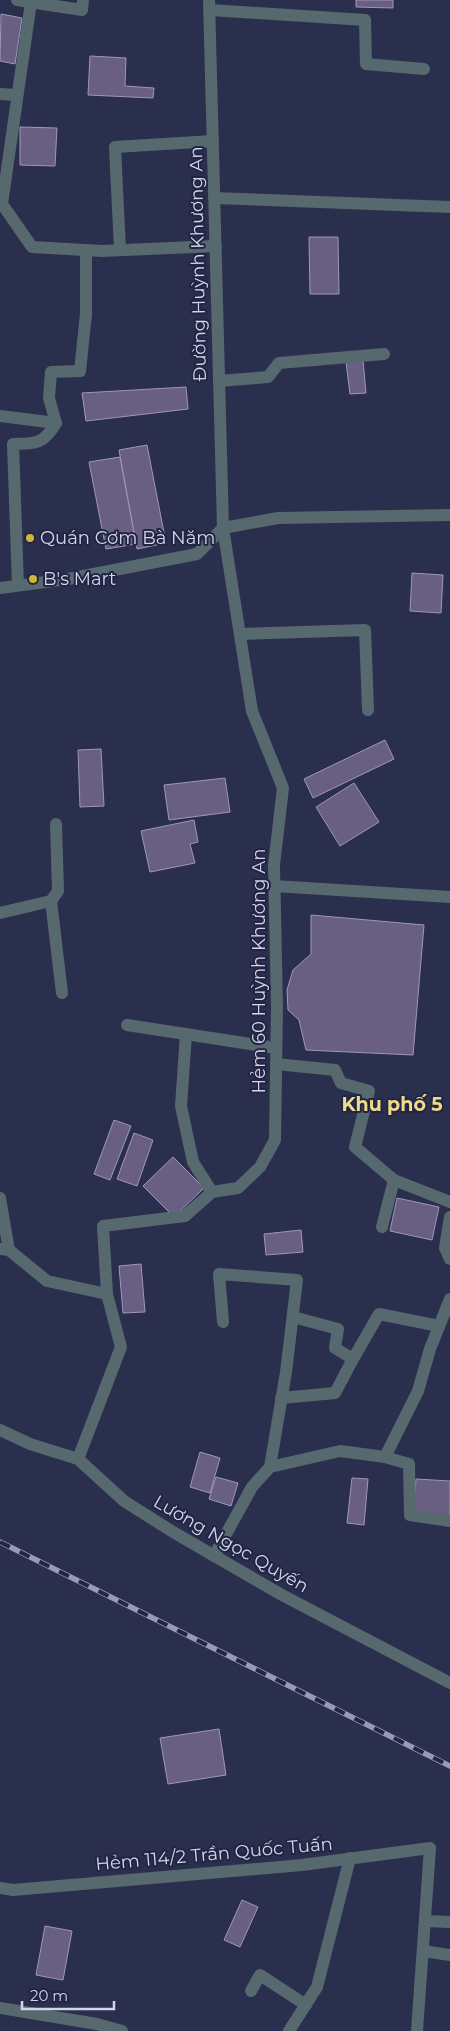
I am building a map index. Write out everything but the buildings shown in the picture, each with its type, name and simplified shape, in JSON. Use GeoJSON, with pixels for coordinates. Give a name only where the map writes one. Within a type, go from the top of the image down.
{"type":"FeatureCollection","features":[{"type":"Feature","properties":{"kind":"street"},"geometry":{"type":"LineString","coordinates":[[17,0],[82,10],[83,0]]}},
{"type":"Feature","properties":{"kind":"street"},"geometry":{"type":"LineString","coordinates":[[31,2],[1,203],[32,247],[120,250],[216,246]]}},
{"type":"Feature","properties":{"kind":"street"},"geometry":{"type":"LineString","coordinates":[[210,5],[365,20],[366,64],[424,69]]}},
{"type":"Feature","properties":{"kind":"street","name":"Đường Huỳnh Khương An"},"geometry":{"type":"LineString","coordinates":[[210,5],[223,528]]}},
{"type":"Feature","properties":{"kind":"street"},"geometry":{"type":"LineString","coordinates":[[0,94],[17,95]]}},
{"type":"Feature","properties":{"kind":"street"},"geometry":{"type":"LineString","coordinates":[[120,250],[115,147],[213,141]]}},
{"type":"Feature","properties":{"kind":"street"},"geometry":{"type":"LineString","coordinates":[[214,198],[450,207]]}},
{"type":"Feature","properties":{"kind":"street"},"geometry":{"type":"LineString","coordinates":[[18,585],[13,444],[36,444],[50,434],[56,423],[48,398],[51,372],[80,371],[86,314],[86,250]]}},
{"type":"Feature","properties":{"kind":"street"},"geometry":{"type":"LineString","coordinates":[[219,381],[268,377],[279,363],[384,354]]}},
{"type":"Feature","properties":{"kind":"street"},"geometry":{"type":"LineString","coordinates":[[0,416],[56,423]]}},
{"type":"Feature","properties":{"kind":"street"},"geometry":{"type":"LineString","coordinates":[[0,588],[68,579],[197,554],[223,528],[278,518],[450,515]]}},
{"type":"Feature","properties":{"kind":"street","name":"Hẻm 60 Huỳnh Khương An"},"geometry":{"type":"LineString","coordinates":[[212,1192],[238,1188],[260,1168],[275,1140],[274,865],[283,788],[252,711],[223,528]]}},
{"type":"Feature","properties":{"kind":"street"},"geometry":{"type":"LineString","coordinates":[[240,634],[365,630],[368,710]]}},
{"type":"Feature","properties":{"kind":"street"},"geometry":{"type":"LineString","coordinates":[[56,824],[58,891],[51,902],[62,993]]}},
{"type":"Feature","properties":{"kind":"street"},"geometry":{"type":"LineString","coordinates":[[274,886],[450,898]]}},
{"type":"Feature","properties":{"kind":"street"},"geometry":{"type":"LineString","coordinates":[[0,913],[51,902]]}},
{"type":"Feature","properties":{"kind":"street"},"geometry":{"type":"LineString","coordinates":[[127,1025],[276,1048]]}},
{"type":"Feature","properties":{"kind":"street"},"geometry":{"type":"LineString","coordinates":[[78,1459],[121,1347],[107,1294],[103,1226],[185,1216],[212,1192],[193,1162],[181,1106],[186,1034]]}},
{"type":"Feature","properties":{"kind":"street"},"geometry":{"type":"LineString","coordinates":[[276,1064],[335,1070],[341,1083],[369,1091],[355,1147],[394,1180],[450,1202]]}},
{"type":"Feature","properties":{"kind":"street"},"geometry":{"type":"LineString","coordinates":[[382,1227],[394,1180]]}},
{"type":"Feature","properties":{"kind":"street"},"geometry":{"type":"LineString","coordinates":[[0,1198],[5,1250],[47,1280],[107,1294]]}},
{"type":"Feature","properties":{"kind":"street"},"geometry":{"type":"LineString","coordinates":[[450,1217],[445,1248],[450,1259]]}},
{"type":"Feature","properties":{"kind":"street"},"geometry":{"type":"LineString","coordinates":[[214,1556],[252,1487],[270,1467],[297,1280],[219,1274],[223,1322]]}},
{"type":"Feature","properties":{"kind":"street"},"geometry":{"type":"LineString","coordinates":[[386,1457],[418,1390],[450,1299]]}},
{"type":"Feature","properties":{"kind":"street"},"geometry":{"type":"LineString","coordinates":[[281,1398],[335,1393],[378,1314],[439,1326]]}},
{"type":"Feature","properties":{"kind":"street"},"geometry":{"type":"LineString","coordinates":[[292,1317],[338,1329],[334,1348],[353,1359]]}},
{"type":"Feature","properties":{"kind":"street","name":"Lương Ngọc Quyến"},"geometry":{"type":"LineString","coordinates":[[0,1430],[30,1444],[78,1459],[124,1502],[282,1595],[450,1683]]}},
{"type":"Feature","properties":{"kind":"street"},"geometry":{"type":"LineString","coordinates":[[270,1467],[340,1451],[386,1457],[408,1464],[410,1515],[450,1521]]}},
{"type":"Feature","properties":{"kind":"street","name":"Hẻm 114/2 Trần Quốc Tuấn"},"geometry":{"type":"LineString","coordinates":[[0,1888],[13,1890],[272,1868],[430,1848],[425,1920]]}},
{"type":"Feature","properties":{"kind":"street"},"geometry":{"type":"LineString","coordinates":[[289,2031],[317,1987],[350,1858]]}},
{"type":"Feature","properties":{"kind":"street"},"geometry":{"type":"LineString","coordinates":[[417,2031],[425,1920],[450,1922]]}},
{"type":"Feature","properties":{"kind":"street"},"geometry":{"type":"LineString","coordinates":[[423,1951],[450,1954]]}},
{"type":"Feature","properties":{"kind":"street"},"geometry":{"type":"LineString","coordinates":[[251,1991],[260,1975],[306,2005]]}},
{"type":"Feature","properties":{"kind":"street"},"geometry":{"type":"LineString","coordinates":[[0,2008],[97,2024],[122,2031]]}},
{"type":"Feature","properties":{"kind":"railway"},"geometry":{"type":"LineString","coordinates":[[0,1542],[450,1766]]}},
{"type":"Feature","properties":{"kind":"place","name":"Quán Cơm Bà Năm"},"geometry":{"type":"Point","coordinates":[30,538]}},
{"type":"Feature","properties":{"kind":"place","name":"B's Mart"},"geometry":{"type":"Point","coordinates":[33,579]}},
{"type":"Feature","properties":{"kind":"district","name":"Khu phố 5"},"geometry":{"type":"Point","coordinates":[392,1104]}}]}
